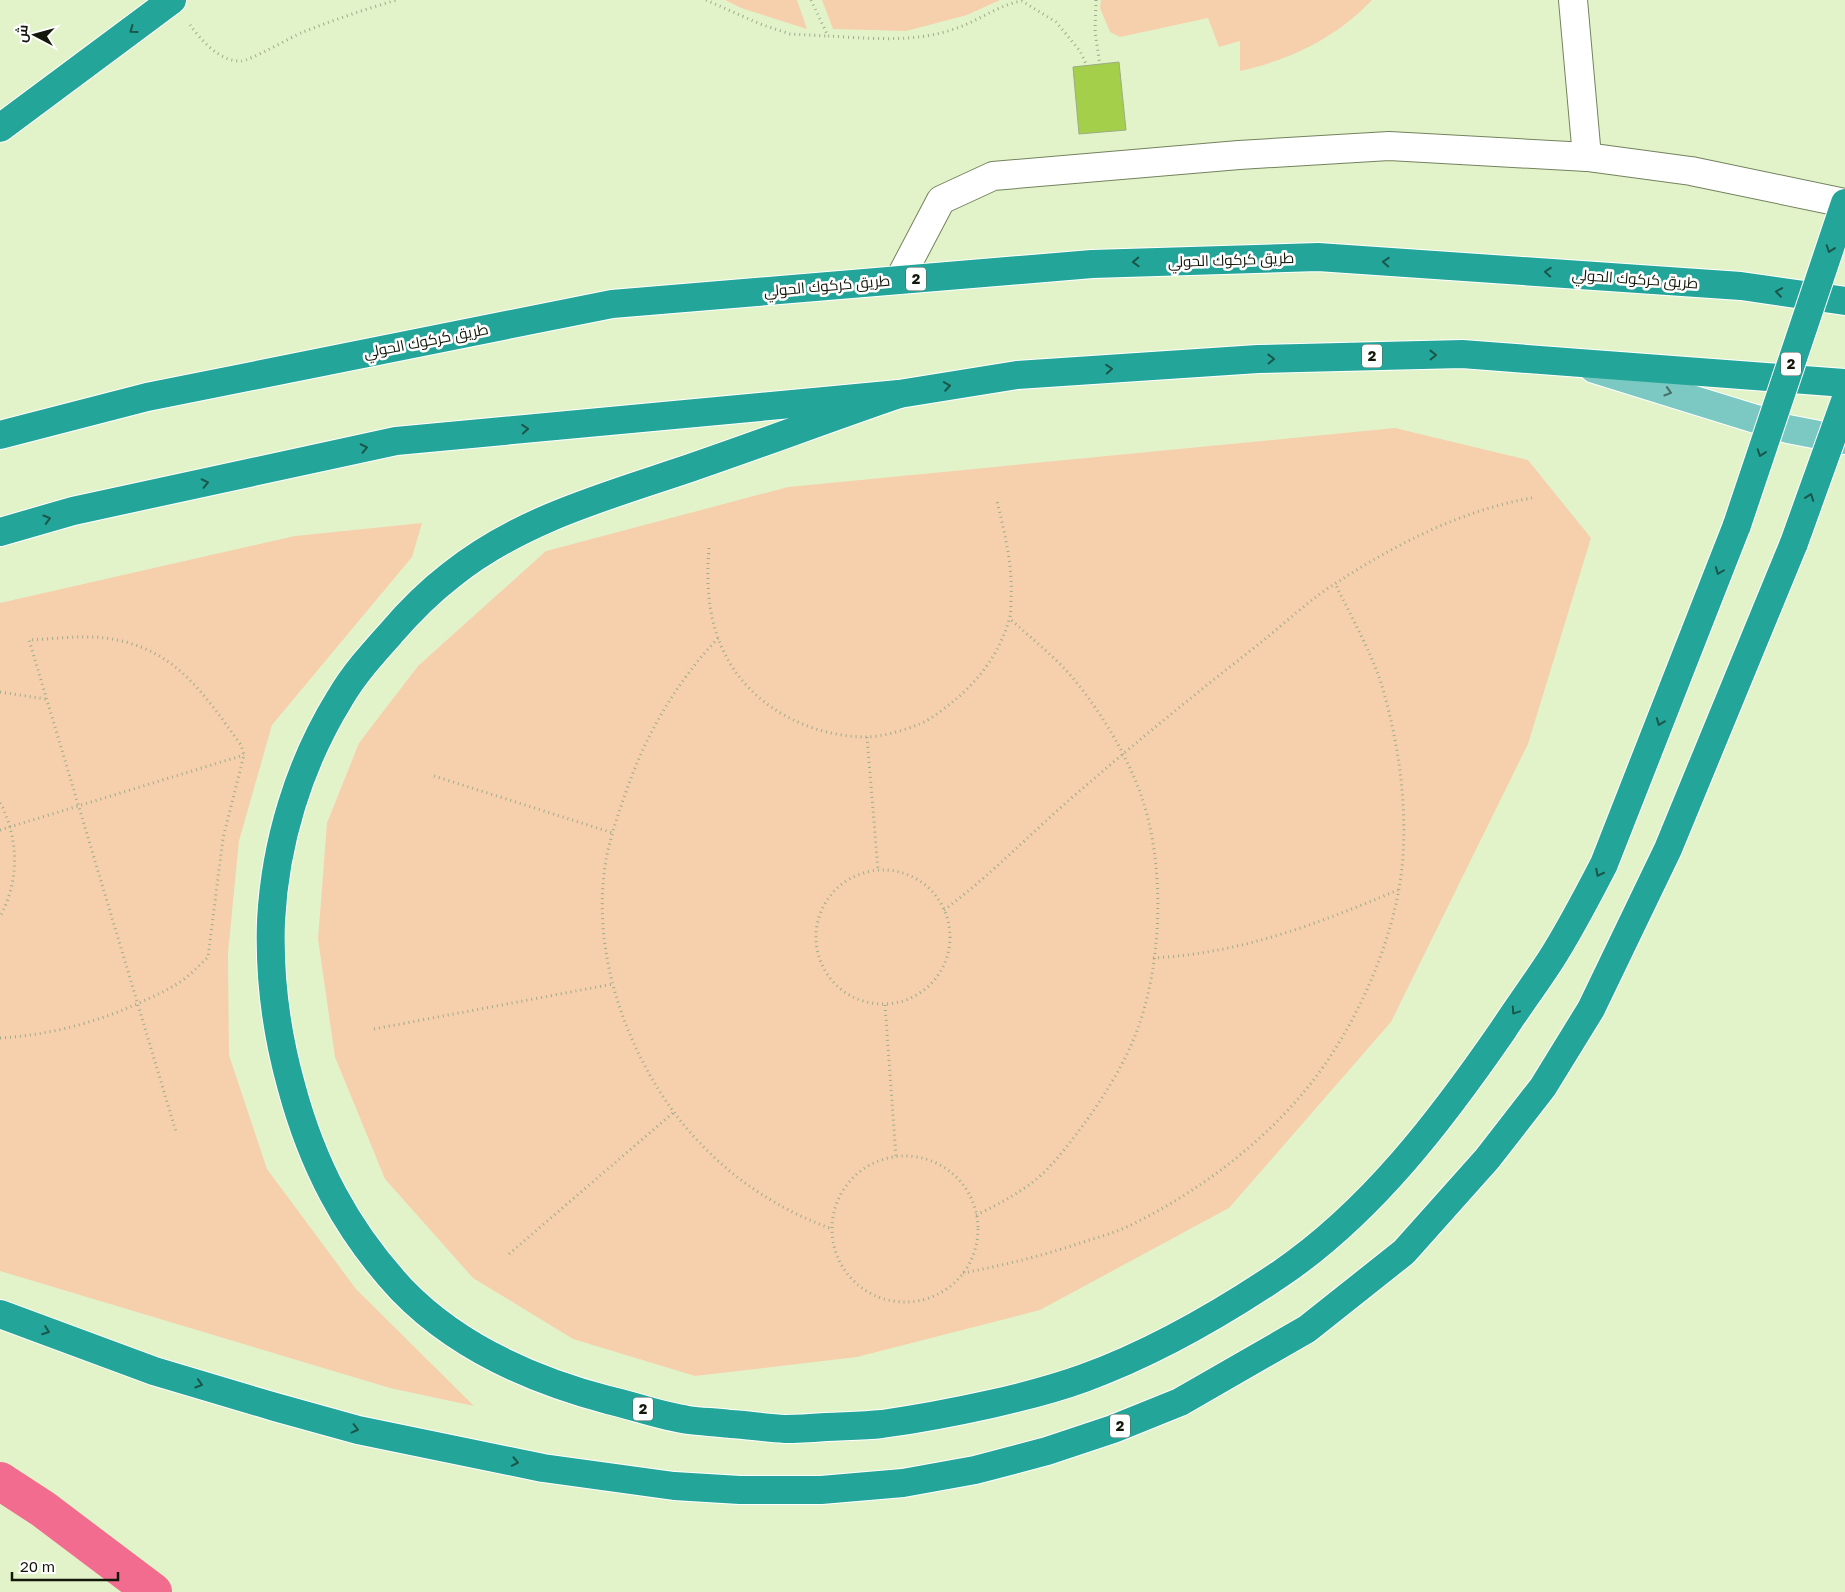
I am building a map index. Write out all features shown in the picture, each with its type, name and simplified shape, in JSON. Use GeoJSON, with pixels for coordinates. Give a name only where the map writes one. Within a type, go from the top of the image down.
{"type":"FeatureCollection","features":[{"type":"Feature","properties":{"kind":"highway"},"geometry":{"type":"LineString","coordinates":[[0,128],[172,0]]}},
{"type":"Feature","properties":{"kind":"highway","name":"2"},"geometry":{"type":"LineString","coordinates":[[1845,203],[1737,525],[1604,864],[1558,947],[1457,1096],[1379,1189],[1333,1232],[1283,1271],[1158,1347],[1084,1378],[1004,1401],[960,1411],[878,1424],[788,1429],[685,1420],[584,1394],[549,1382],[484,1352],[451,1331],[405,1293],[360,1238],[336,1201],[316,1161],[299,1116],[277,1032],[270,954],[275,878],[290,813],[310,752],[343,692],[361,667],[404,619],[451,575],[476,557],[552,516],[587,501],[691,467],[899,394],[1017,375],[1258,359],[1462,354],[1572,362],[1845,383]]}},
{"type":"Feature","properties":{"kind":"highway","name":"طريق كركوك الحولي"},"geometry":{"type":"LineString","coordinates":[[0,435],[147,397],[612,304],[1092,264],[1318,257],[1741,286],[1845,301]]}},
{"type":"Feature","properties":{"kind":"highway"},"geometry":{"type":"LineString","coordinates":[[0,532],[73,511],[396,441],[899,394]]}},
{"type":"Feature","properties":{"kind":"highway","name":"2"},"geometry":{"type":"LineString","coordinates":[[0,1314],[154,1371],[275,1408],[358,1430],[543,1468],[674,1486],[740,1490],[812,1490],[903,1483],[975,1470],[1047,1451],[1113,1429],[1180,1402],[1308,1330],[1404,1252],[1487,1159],[1543,1087],[1591,1009],[1668,850],[1794,543],[1845,401]]}},
{"type":"Feature","properties":{"kind":"main road"},"geometry":{"type":"LineString","coordinates":[[1572,362],[1788,429],[1845,440]]}},
{"type":"Feature","properties":{"kind":"lane"},"geometry":{"type":"LineString","coordinates":[[1573,0],[1587,157]]}},
{"type":"Feature","properties":{"kind":"lane"},"geometry":{"type":"LineString","coordinates":[[899,280],[941,200],[993,176],[1239,155],[1389,146],[1587,157],[1690,172],[1845,203]]}},
{"type":"Feature","properties":{"kind":"path"},"geometry":{"type":"LineString","coordinates":[[172,0],[198,36],[222,57],[242,61],[302,32],[397,0]]}},
{"type":"Feature","properties":{"kind":"path"},"geometry":{"type":"LineString","coordinates":[[706,0],[760,24],[790,34],[883,38],[937,34],[953,30],[1008,4],[1023,0],[1056,22],[1080,50],[1086,66]]}},
{"type":"Feature","properties":{"kind":"path"},"geometry":{"type":"LineString","coordinates":[[811,0],[828,36]]}},
{"type":"Feature","properties":{"kind":"path"},"geometry":{"type":"LineString","coordinates":[[1096,0],[1095,32],[1100,65]]}},
{"type":"Feature","properties":{"kind":"path"},"geometry":{"type":"LineString","coordinates":[[944,910],[965,895],[1122,754],[1219,674],[1335,583],[1430,530],[1472,512],[1503,503],[1532,498]]}},
{"type":"Feature","properties":{"kind":"path"},"geometry":{"type":"LineString","coordinates":[[709,548],[708,600],[718,638],[736,673],[751,691],[771,708],[792,720],[818,730],[867,737],[896,732],[922,723],[959,697],[984,671],[998,650],[1010,619],[1011,568],[997,501]]}},
{"type":"Feature","properties":{"kind":"path"},"geometry":{"type":"LineString","coordinates":[[963,1273],[1049,1254],[1134,1224],[1192,1189],[1237,1156],[1277,1121],[1309,1086],[1339,1042],[1362,1001],[1380,959],[1393,916],[1402,867],[1404,822],[1400,771],[1381,684],[1364,642],[1335,583]]}},
{"type":"Feature","properties":{"kind":"path"},"geometry":{"type":"LineString","coordinates":[[976,1215],[1004,1202],[1031,1184],[1053,1162],[1091,1115],[1107,1091],[1134,1038],[1144,1011],[1153,958],[1158,907],[1158,880],[1150,824],[1140,791],[1122,754],[1088,698],[1064,669],[1010,619]]}},
{"type":"Feature","properties":{"kind":"path"},"geometry":{"type":"LineString","coordinates":[[0,1038],[16,1037],[74,1026],[100,1019],[138,1004],[170,988],[183,980],[208,957],[222,838],[244,754],[241,745],[215,709],[181,671],[156,653],[125,642],[104,638],[29,640],[78,806],[138,1004],[176,1132]]}},
{"type":"Feature","properties":{"kind":"path"},"geometry":{"type":"LineString","coordinates":[[718,638],[700,657],[659,717],[644,745],[630,779],[608,852],[604,889],[604,929],[609,972],[631,1040],[648,1072],[674,1112],[704,1148],[730,1172],[758,1192],[797,1214],[832,1229]]}},
{"type":"Feature","properties":{"kind":"path"},"geometry":{"type":"LineString","coordinates":[[0,692],[47,699]]}},
{"type":"Feature","properties":{"kind":"path"},"geometry":{"type":"LineString","coordinates":[[867,737],[878,870]]}},
{"type":"Feature","properties":{"kind":"path"},"geometry":{"type":"LineString","coordinates":[[0,830],[244,754]]}},
{"type":"Feature","properties":{"kind":"path"},"geometry":{"type":"LineString","coordinates":[[434,776],[613,834]]}},
{"type":"Feature","properties":{"kind":"path"},"geometry":{"type":"LineString","coordinates":[[0,803],[13,837],[15,870],[8,902],[0,917]]}},
{"type":"Feature","properties":{"kind":"path"},"geometry":{"type":"LineString","coordinates":[[878,870],[894,871],[910,876],[936,896],[944,910],[949,928],[949,947],[944,965],[934,981],[920,994],[903,1002],[885,1005],[864,1002],[845,994],[830,979],[820,961],[816,941],[818,920],[826,902],[840,885],[858,875],[878,870]]}},
{"type":"Feature","properties":{"kind":"path"},"geometry":{"type":"LineString","coordinates":[[1153,958],[1202,954],[1280,936],[1398,890]]}},
{"type":"Feature","properties":{"kind":"path"},"geometry":{"type":"LineString","coordinates":[[374,1029],[613,984]]}},
{"type":"Feature","properties":{"kind":"path"},"geometry":{"type":"LineString","coordinates":[[885,1005],[896,1157]]}},
{"type":"Feature","properties":{"kind":"path"},"geometry":{"type":"LineString","coordinates":[[509,1254],[674,1112]]}},
{"type":"Feature","properties":{"kind":"path"},"geometry":{"type":"LineString","coordinates":[[907,1156],[927,1159],[944,1167],[959,1180],[970,1196],[976,1215],[977,1235],[973,1255],[963,1273],[949,1287],[931,1297],[912,1302],[891,1301],[872,1294],[856,1283],[842,1268],[834,1249],[832,1229],[834,1209],[842,1191],[854,1176],[870,1164],[888,1158],[907,1156]]}},
{"type":"Feature","properties":{"kind":"shaded area"},"geometry":{"type":"Polygon","coordinates":[[[725,0],[797,0],[807,29],[741,8],[725,0]]]}},
{"type":"Feature","properties":{"kind":"shaded area"},"geometry":{"type":"Polygon","coordinates":[[[822,0],[1000,0],[967,15],[906,31],[833,29],[822,0]]]}},
{"type":"Feature","properties":{"kind":"shaded area"},"geometry":{"type":"Polygon","coordinates":[[[1101,0],[1372,0],[1343,26],[1311,46],[1277,61],[1240,71],[1240,41],[1219,47],[1208,18],[1120,37],[1110,32],[1100,8],[1101,0]]]}},
{"type":"Feature","properties":{"kind":"shaded area"},"geometry":{"type":"Polygon","coordinates":[[[1395,428],[1528,460],[1591,538],[1528,744],[1391,1022],[1229,1208],[1040,1310],[857,1357],[695,1376],[573,1339],[473,1278],[385,1179],[335,1057],[318,939],[327,823],[359,743],[418,666],[546,551],[788,487],[1395,428]]]}},
{"type":"Feature","properties":{"kind":"shaded area"},"geometry":{"type":"Polygon","coordinates":[[[422,523],[412,557],[272,725],[239,841],[228,953],[229,1055],[267,1169],[356,1289],[474,1406],[390,1388],[0,1271],[0,603],[295,536],[422,523]]]}},
{"type":"Feature","properties":{"kind":"building"},"geometry":{"type":"Polygon","coordinates":[[[1119,62],[1126,130],[1079,134],[1073,67],[1119,62]]]}},
{"type":"Feature","properties":{"kind":"waterway"},"geometry":{"type":"LineString","coordinates":[[0,1481],[43,1509],[153,1592]]}}]}
